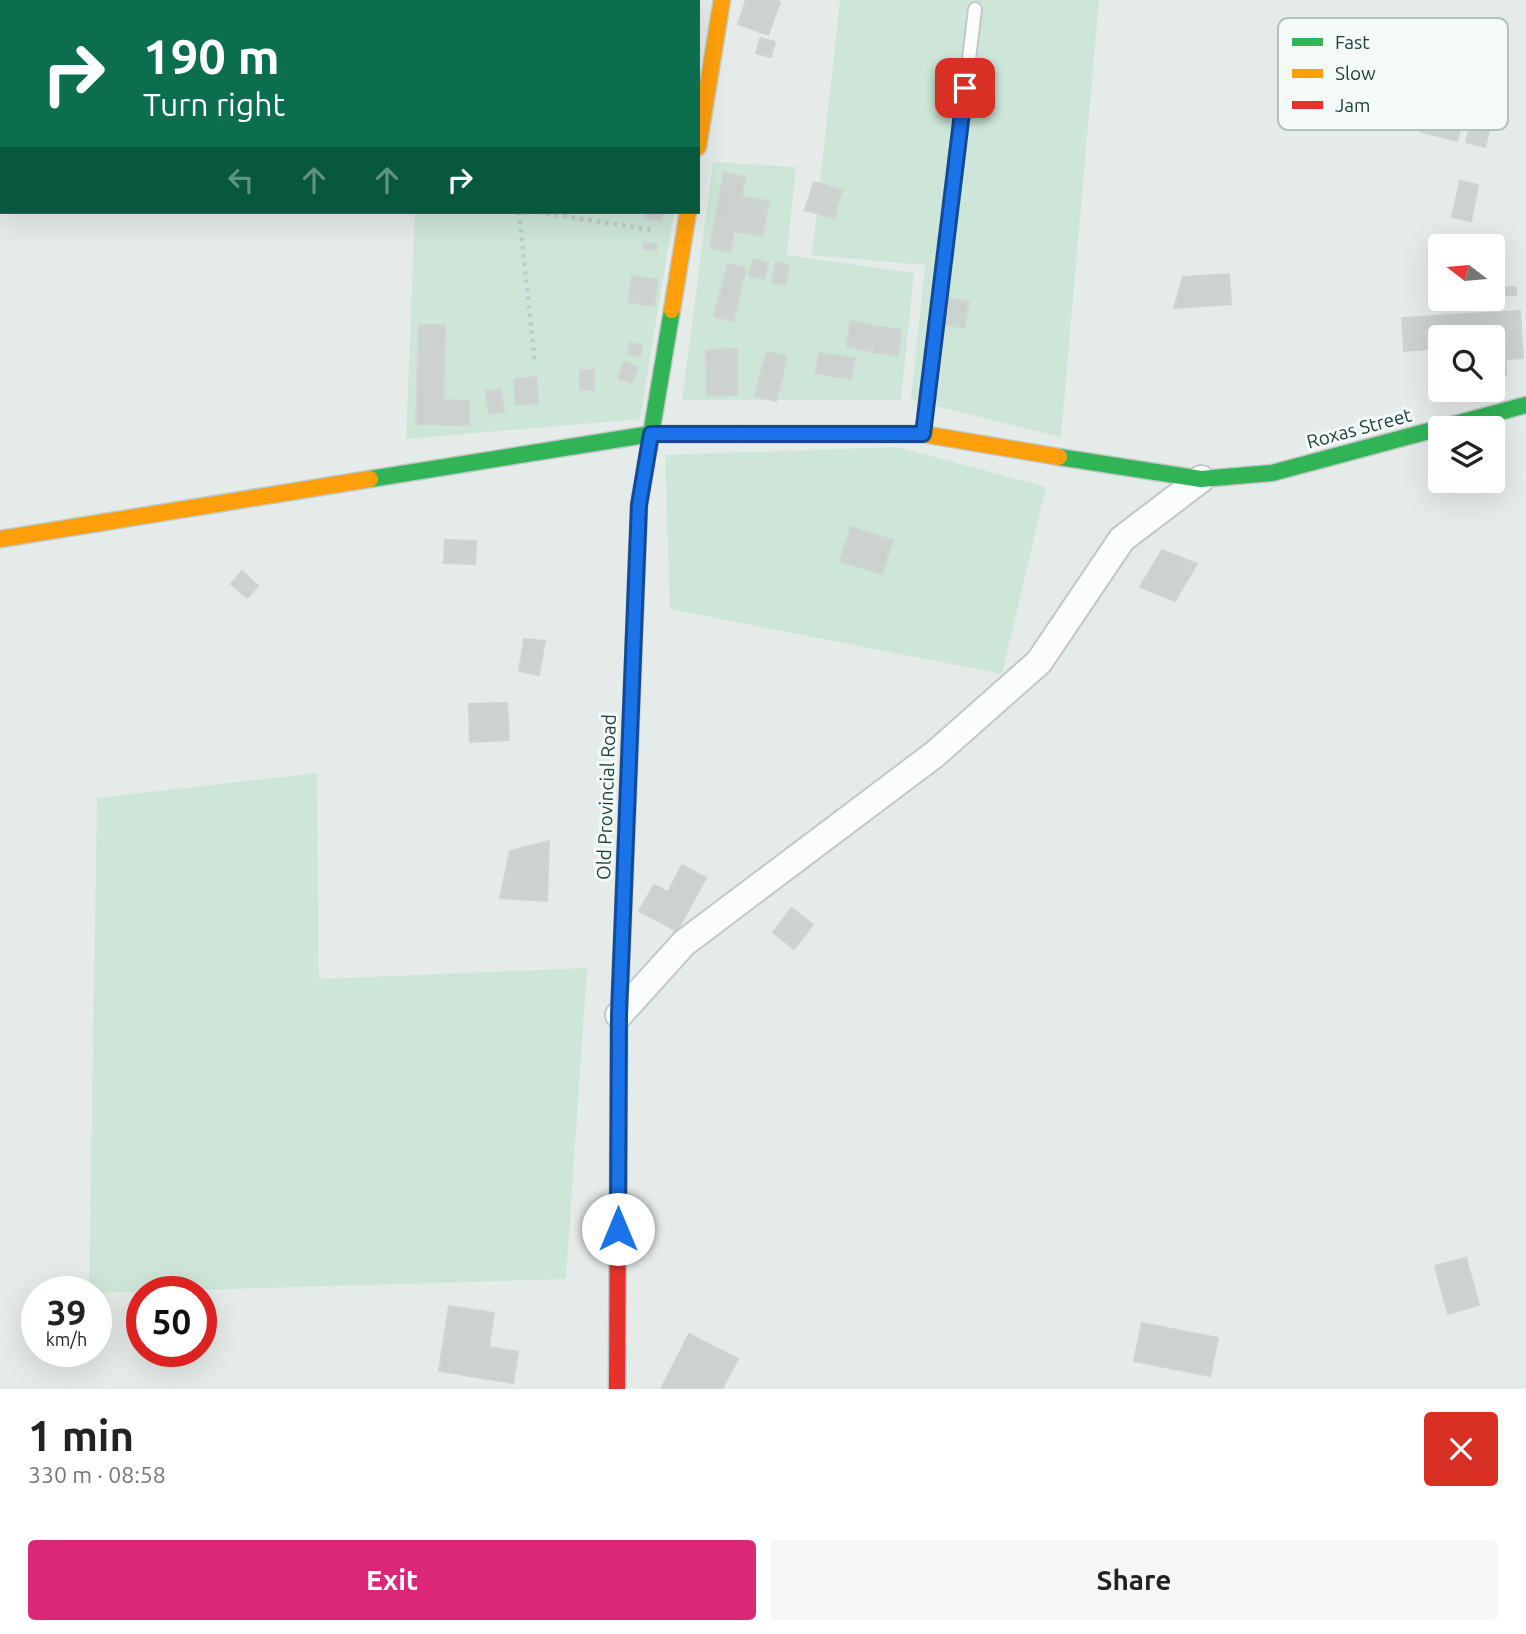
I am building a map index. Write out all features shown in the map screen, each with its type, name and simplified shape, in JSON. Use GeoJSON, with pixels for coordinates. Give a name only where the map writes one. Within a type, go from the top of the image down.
{"type":"FeatureCollection","features":[{"type":"Feature","properties":{"kind":"street"},"geometry":{"type":"LineString","coordinates":[[700,135],[722,0]]}},
{"type":"Feature","properties":{"kind":"street","name":"Old Provincial Road"},"geometry":{"type":"LineString","coordinates":[[617,1389],[619,1015],[639,505],[688,214]]}},
{"type":"Feature","properties":{"kind":"street","name":"Roxas Street"},"geometry":{"type":"LineString","coordinates":[[0,538],[651,434],[923,434],[1213,478],[1272,473],[1526,405]]}},
{"type":"Feature","properties":{"kind":"street"},"geometry":{"type":"LineString","coordinates":[[619,1015],[684,943],[935,754],[1039,662],[1122,539],[1213,478]]}},
{"type":"Feature","properties":{"kind":"lane"},"geometry":{"type":"LineString","coordinates":[[923,434],[975,9]]}},
{"type":"Feature","properties":{"kind":"path"},"geometry":{"type":"LineString","coordinates":[[519,214],[535,364]]}},
{"type":"Feature","properties":{"kind":"path"},"geometry":{"type":"LineString","coordinates":[[557,214],[684,235]]}},
{"type":"Feature","properties":{"kind":"green space"},"geometry":{"type":"Polygon","coordinates":[[[840,0],[1099,0],[1061,437],[911,400],[925,265],[812,255],[840,0]]]}},
{"type":"Feature","properties":{"kind":"green space"},"geometry":{"type":"Polygon","coordinates":[[[713,162],[796,167],[787,255],[914,273],[901,400],[682,400],[713,162]]]}},
{"type":"Feature","properties":{"kind":"green space"},"geometry":{"type":"Polygon","coordinates":[[[415,214],[674,214],[640,419],[406,439],[415,214]]]}},
{"type":"Feature","properties":{"kind":"green space"},"geometry":{"type":"Polygon","coordinates":[[[898,447],[1046,487],[1002,674],[670,609],[665,455],[898,447]]]}},
{"type":"Feature","properties":{"kind":"green space"},"geometry":{"type":"Polygon","coordinates":[[[317,773],[319,979],[587,968],[566,1279],[217,1289],[217,1276],[126,1276],[126,1292],[112,1293],[112,1276],[89,1276],[97,798],[317,773]]]}},
{"type":"Feature","properties":{"kind":"building"},"geometry":{"type":"Polygon","coordinates":[[[746,0],[780,2],[768,35],[738,24],[746,0]]]}},
{"type":"Feature","properties":{"kind":"building"},"geometry":{"type":"Polygon","coordinates":[[[760,38],[775,42],[771,57],[756,53],[760,38]]]}},
{"type":"Feature","properties":{"kind":"building"},"geometry":{"type":"Polygon","coordinates":[[[1419,130],[1460,130],[1457,141],[1419,130]]]}},
{"type":"Feature","properties":{"kind":"building"},"geometry":{"type":"Polygon","coordinates":[[[1469,130],[1489,130],[1485,147],[1466,142],[1469,130]]]}},
{"type":"Feature","properties":{"kind":"building"},"geometry":{"type":"Polygon","coordinates":[[[724,173],[745,177],[742,197],[769,201],[762,236],[734,231],[730,252],[710,248],[724,173]]]}},
{"type":"Feature","properties":{"kind":"building"},"geometry":{"type":"Polygon","coordinates":[[[1460,181],[1478,185],[1471,221],[1452,217],[1460,181]]]}},
{"type":"Feature","properties":{"kind":"building"},"geometry":{"type":"Polygon","coordinates":[[[814,182],[842,190],[834,218],[805,210],[814,182]]]}},
{"type":"Feature","properties":{"kind":"building"},"geometry":{"type":"Polygon","coordinates":[[[647,214],[663,214],[661,221],[646,218],[647,214]]]}},
{"type":"Feature","properties":{"kind":"building"},"geometry":{"type":"Polygon","coordinates":[[[644,242],[657,245],[656,251],[643,248],[644,242]]]}},
{"type":"Feature","properties":{"kind":"building"},"geometry":{"type":"Polygon","coordinates":[[[753,259],[768,263],[764,279],[749,276],[753,259]]]}},
{"type":"Feature","properties":{"kind":"building"},"geometry":{"type":"Polygon","coordinates":[[[776,262],[789,265],[785,285],[772,282],[776,262]]]}},
{"type":"Feature","properties":{"kind":"building"},"geometry":{"type":"Polygon","coordinates":[[[728,264],[746,268],[733,321],[714,316],[728,264]]]}},
{"type":"Feature","properties":{"kind":"building"},"geometry":{"type":"Polygon","coordinates":[[[1229,274],[1231,304],[1174,308],[1183,277],[1229,274]]]}},
{"type":"Feature","properties":{"kind":"building"},"geometry":{"type":"Polygon","coordinates":[[[632,276],[658,280],[654,306],[628,302],[632,276]]]}},
{"type":"Feature","properties":{"kind":"building"},"geometry":{"type":"Polygon","coordinates":[[[1505,287],[1516,287],[1516,295],[1505,295],[1505,287]]]}},
{"type":"Feature","properties":{"kind":"building"},"geometry":{"type":"Polygon","coordinates":[[[947,298],[969,302],[964,328],[943,324],[947,298]]]}},
{"type":"Feature","properties":{"kind":"building"},"geometry":{"type":"Polygon","coordinates":[[[1520,311],[1523,358],[1506,359],[1506,375],[1505,325],[1428,325],[1428,349],[1404,351],[1402,318],[1520,311]]]}},
{"type":"Feature","properties":{"kind":"building"},"geometry":{"type":"Polygon","coordinates":[[[850,321],[875,326],[873,352],[847,346],[850,321]]]}},
{"type":"Feature","properties":{"kind":"building"},"geometry":{"type":"Polygon","coordinates":[[[419,325],[445,325],[443,400],[469,401],[469,425],[416,424],[419,325]]]}},
{"type":"Feature","properties":{"kind":"building"},"geometry":{"type":"Polygon","coordinates":[[[875,326],[901,330],[898,356],[873,352],[875,326]]]}},
{"type":"Feature","properties":{"kind":"building"},"geometry":{"type":"Polygon","coordinates":[[[630,343],[642,345],[640,356],[628,354],[630,343]]]}},
{"type":"Feature","properties":{"kind":"building"},"geometry":{"type":"Polygon","coordinates":[[[737,349],[737,395],[707,396],[706,350],[737,349]]]}},
{"type":"Feature","properties":{"kind":"building"},"geometry":{"type":"Polygon","coordinates":[[[767,352],[786,356],[782,378],[761,372],[767,352]]]}},
{"type":"Feature","properties":{"kind":"building"},"geometry":{"type":"Polygon","coordinates":[[[819,353],[855,358],[851,379],[816,373],[819,353]]]}},
{"type":"Feature","properties":{"kind":"building"},"geometry":{"type":"Polygon","coordinates":[[[624,362],[638,367],[632,383],[618,379],[624,362]]]}},
{"type":"Feature","properties":{"kind":"building"},"geometry":{"type":"Polygon","coordinates":[[[580,370],[594,370],[594,390],[580,390],[580,370]]]}},
{"type":"Feature","properties":{"kind":"building"},"geometry":{"type":"Polygon","coordinates":[[[761,372],[782,378],[776,401],[755,396],[761,372]]]}},
{"type":"Feature","properties":{"kind":"building"},"geometry":{"type":"Polygon","coordinates":[[[536,377],[538,403],[516,405],[514,379],[536,377]]]}},
{"type":"Feature","properties":{"kind":"building"},"geometry":{"type":"Polygon","coordinates":[[[501,389],[504,412],[489,414],[486,391],[501,389]]]}},
{"type":"Feature","properties":{"kind":"building"},"geometry":{"type":"Polygon","coordinates":[[[851,527],[893,540],[882,574],[840,561],[851,527]]]}},
{"type":"Feature","properties":{"kind":"building"},"geometry":{"type":"Polygon","coordinates":[[[445,540],[476,541],[475,564],[444,563],[445,540]]]}},
{"type":"Feature","properties":{"kind":"building"},"geometry":{"type":"Polygon","coordinates":[[[1162,550],[1197,564],[1175,601],[1140,587],[1162,550]]]}},
{"type":"Feature","properties":{"kind":"building"},"geometry":{"type":"Polygon","coordinates":[[[242,571],[258,586],[247,598],[231,584],[242,571]]]}},
{"type":"Feature","properties":{"kind":"building"},"geometry":{"type":"Polygon","coordinates":[[[524,639],[545,641],[539,675],[519,671],[524,639]]]}},
{"type":"Feature","properties":{"kind":"building"},"geometry":{"type":"Polygon","coordinates":[[[507,703],[509,740],[470,742],[469,704],[507,703]]]}},
{"type":"Feature","properties":{"kind":"building"},"geometry":{"type":"Polygon","coordinates":[[[549,841],[547,901],[500,898],[510,851],[549,841]]]}},
{"type":"Feature","properties":{"kind":"building"},"geometry":{"type":"Polygon","coordinates":[[[682,865],[706,878],[677,931],[639,911],[654,885],[668,892],[682,865]]]}},
{"type":"Feature","properties":{"kind":"building"},"geometry":{"type":"Polygon","coordinates":[[[792,908],[813,925],[794,949],[773,932],[792,908]]]}},
{"type":"Feature","properties":{"kind":"building"},"geometry":{"type":"Polygon","coordinates":[[[1466,1258],[1479,1305],[1448,1314],[1435,1266],[1466,1258]]]}},
{"type":"Feature","properties":{"kind":"building"},"geometry":{"type":"Polygon","coordinates":[[[449,1306],[494,1313],[489,1347],[518,1352],[513,1383],[439,1371],[449,1306]]]}},
{"type":"Feature","properties":{"kind":"building"},"geometry":{"type":"Polygon","coordinates":[[[1142,1323],[1218,1338],[1210,1376],[1134,1361],[1142,1323]]]}},
{"type":"Feature","properties":{"kind":"building"},"geometry":{"type":"Polygon","coordinates":[[[689,1334],[738,1359],[722,1389],[661,1389],[689,1334]]]}},
{"type":"Feature","properties":{"kind":"traffic: fast"},"geometry":{"type":"LineString","coordinates":[[628,793],[639,505],[672,310]]}},
{"type":"Feature","properties":{"kind":"traffic: fast"},"geometry":{"type":"LineString","coordinates":[[1059,457],[1201,479],[1272,473],[1526,405]]}},
{"type":"Feature","properties":{"kind":"traffic: fast"},"geometry":{"type":"LineString","coordinates":[[370,479],[651,434],[743,434]]}},
{"type":"Feature","properties":{"kind":"traffic: slow"},"geometry":{"type":"LineString","coordinates":[[700,135],[722,0]]}},
{"type":"Feature","properties":{"kind":"traffic: slow"},"geometry":{"type":"LineString","coordinates":[[672,310],[688,214]]}},
{"type":"Feature","properties":{"kind":"traffic: slow"},"geometry":{"type":"LineString","coordinates":[[743,434],[923,434],[1059,457]]}},
{"type":"Feature","properties":{"kind":"traffic: slow"},"geometry":{"type":"LineString","coordinates":[[0,539],[370,479]]}},
{"type":"Feature","properties":{"kind":"traffic: jam"},"geometry":{"type":"LineString","coordinates":[[617,1389],[619,1015],[628,793]]}},
{"type":"Feature","properties":{"kind":"route"},"geometry":{"type":"LineString","coordinates":[[618,1229],[619,1015],[639,505],[651,434],[923,434],[965,88]]}}]}
